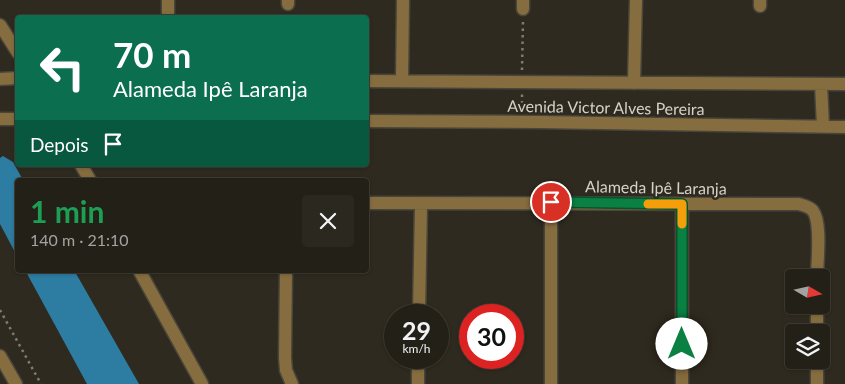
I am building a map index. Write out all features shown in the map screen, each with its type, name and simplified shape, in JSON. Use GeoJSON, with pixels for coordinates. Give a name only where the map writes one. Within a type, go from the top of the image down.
{"type":"FeatureCollection","features":[{"type":"Feature","properties":{"kind":"street"},"geometry":{"type":"LineString","coordinates":[[168,0],[168,15]]}},
{"type":"Feature","properties":{"kind":"street"},"geometry":{"type":"LineString","coordinates":[[402,81],[403,0]]}},
{"type":"Feature","properties":{"kind":"street"},"geometry":{"type":"LineString","coordinates":[[634,83],[636,0]]}},
{"type":"Feature","properties":{"kind":"street"},"geometry":{"type":"LineString","coordinates":[[0,25],[15,48]]}},
{"type":"Feature","properties":{"kind":"street"},"geometry":{"type":"LineString","coordinates":[[0,78],[15,78]]}},
{"type":"Feature","properties":{"kind":"street","name":"Avenida Victor Alves Pereira"},"geometry":{"type":"LineString","coordinates":[[369,81],[845,84]]}},
{"type":"Feature","properties":{"kind":"street"},"geometry":{"type":"LineString","coordinates":[[821,84],[823,126]]}},
{"type":"Feature","properties":{"kind":"street"},"geometry":{"type":"LineString","coordinates":[[0,119],[15,119]]}},
{"type":"Feature","properties":{"kind":"street","name":"Avenida Victor Alves Pereira"},"geometry":{"type":"LineString","coordinates":[[369,121],[845,126]]}},
{"type":"Feature","properties":{"kind":"street"},"geometry":{"type":"LineString","coordinates":[[82,167],[89,178]]}},
{"type":"Feature","properties":{"kind":"street"},"geometry":{"type":"LineString","coordinates":[[551,202],[551,384]]}},
{"type":"Feature","properties":{"kind":"street","name":"Alameda Ipê Laranja"},"geometry":{"type":"LineString","coordinates":[[369,203],[420,205],[551,202],[799,204],[808,206],[818,220],[817,269]]}},
{"type":"Feature","properties":{"kind":"street"},"geometry":{"type":"LineString","coordinates":[[682,204],[682,384]]}},
{"type":"Feature","properties":{"kind":"street"},"geometry":{"type":"LineString","coordinates":[[419,304],[420,205]]}},
{"type":"Feature","properties":{"kind":"street"},"geometry":{"type":"LineString","coordinates":[[141,273],[202,384]]}},
{"type":"Feature","properties":{"kind":"street"},"geometry":{"type":"LineString","coordinates":[[286,273],[285,358],[286,370],[292,384]]}},
{"type":"Feature","properties":{"kind":"street"},"geometry":{"type":"LineString","coordinates":[[1,362],[16,384]]}},
{"type":"Feature","properties":{"kind":"street"},"geometry":{"type":"LineString","coordinates":[[418,369],[418,384]]}},
{"type":"Feature","properties":{"kind":"street"},"geometry":{"type":"LineString","coordinates":[[817,369],[817,384]]}},
{"type":"Feature","properties":{"kind":"path"},"geometry":{"type":"LineString","coordinates":[[521,122],[523,4]]}},
{"type":"Feature","properties":{"kind":"path"},"geometry":{"type":"LineString","coordinates":[[0,310],[41,384]]}},
{"type":"Feature","properties":{"kind":"water"},"geometry":{"type":"Polygon","coordinates":[[[3,156],[13,162],[22,178],[15,178],[15,252],[0,224],[0,158],[3,156]]]}},
{"type":"Feature","properties":{"kind":"water"},"geometry":{"type":"Polygon","coordinates":[[[27,273],[76,273],[139,384],[87,384],[27,273]]]}},
{"type":"Feature","properties":{"kind":"slow traffic"},"geometry":{"type":"LineString","coordinates":[[648,204],[682,204],[682,224]]}},
{"type":"Feature","properties":{"kind":"route"},"geometry":{"type":"LineString","coordinates":[[551,202],[682,204],[682,344]]}}]}
